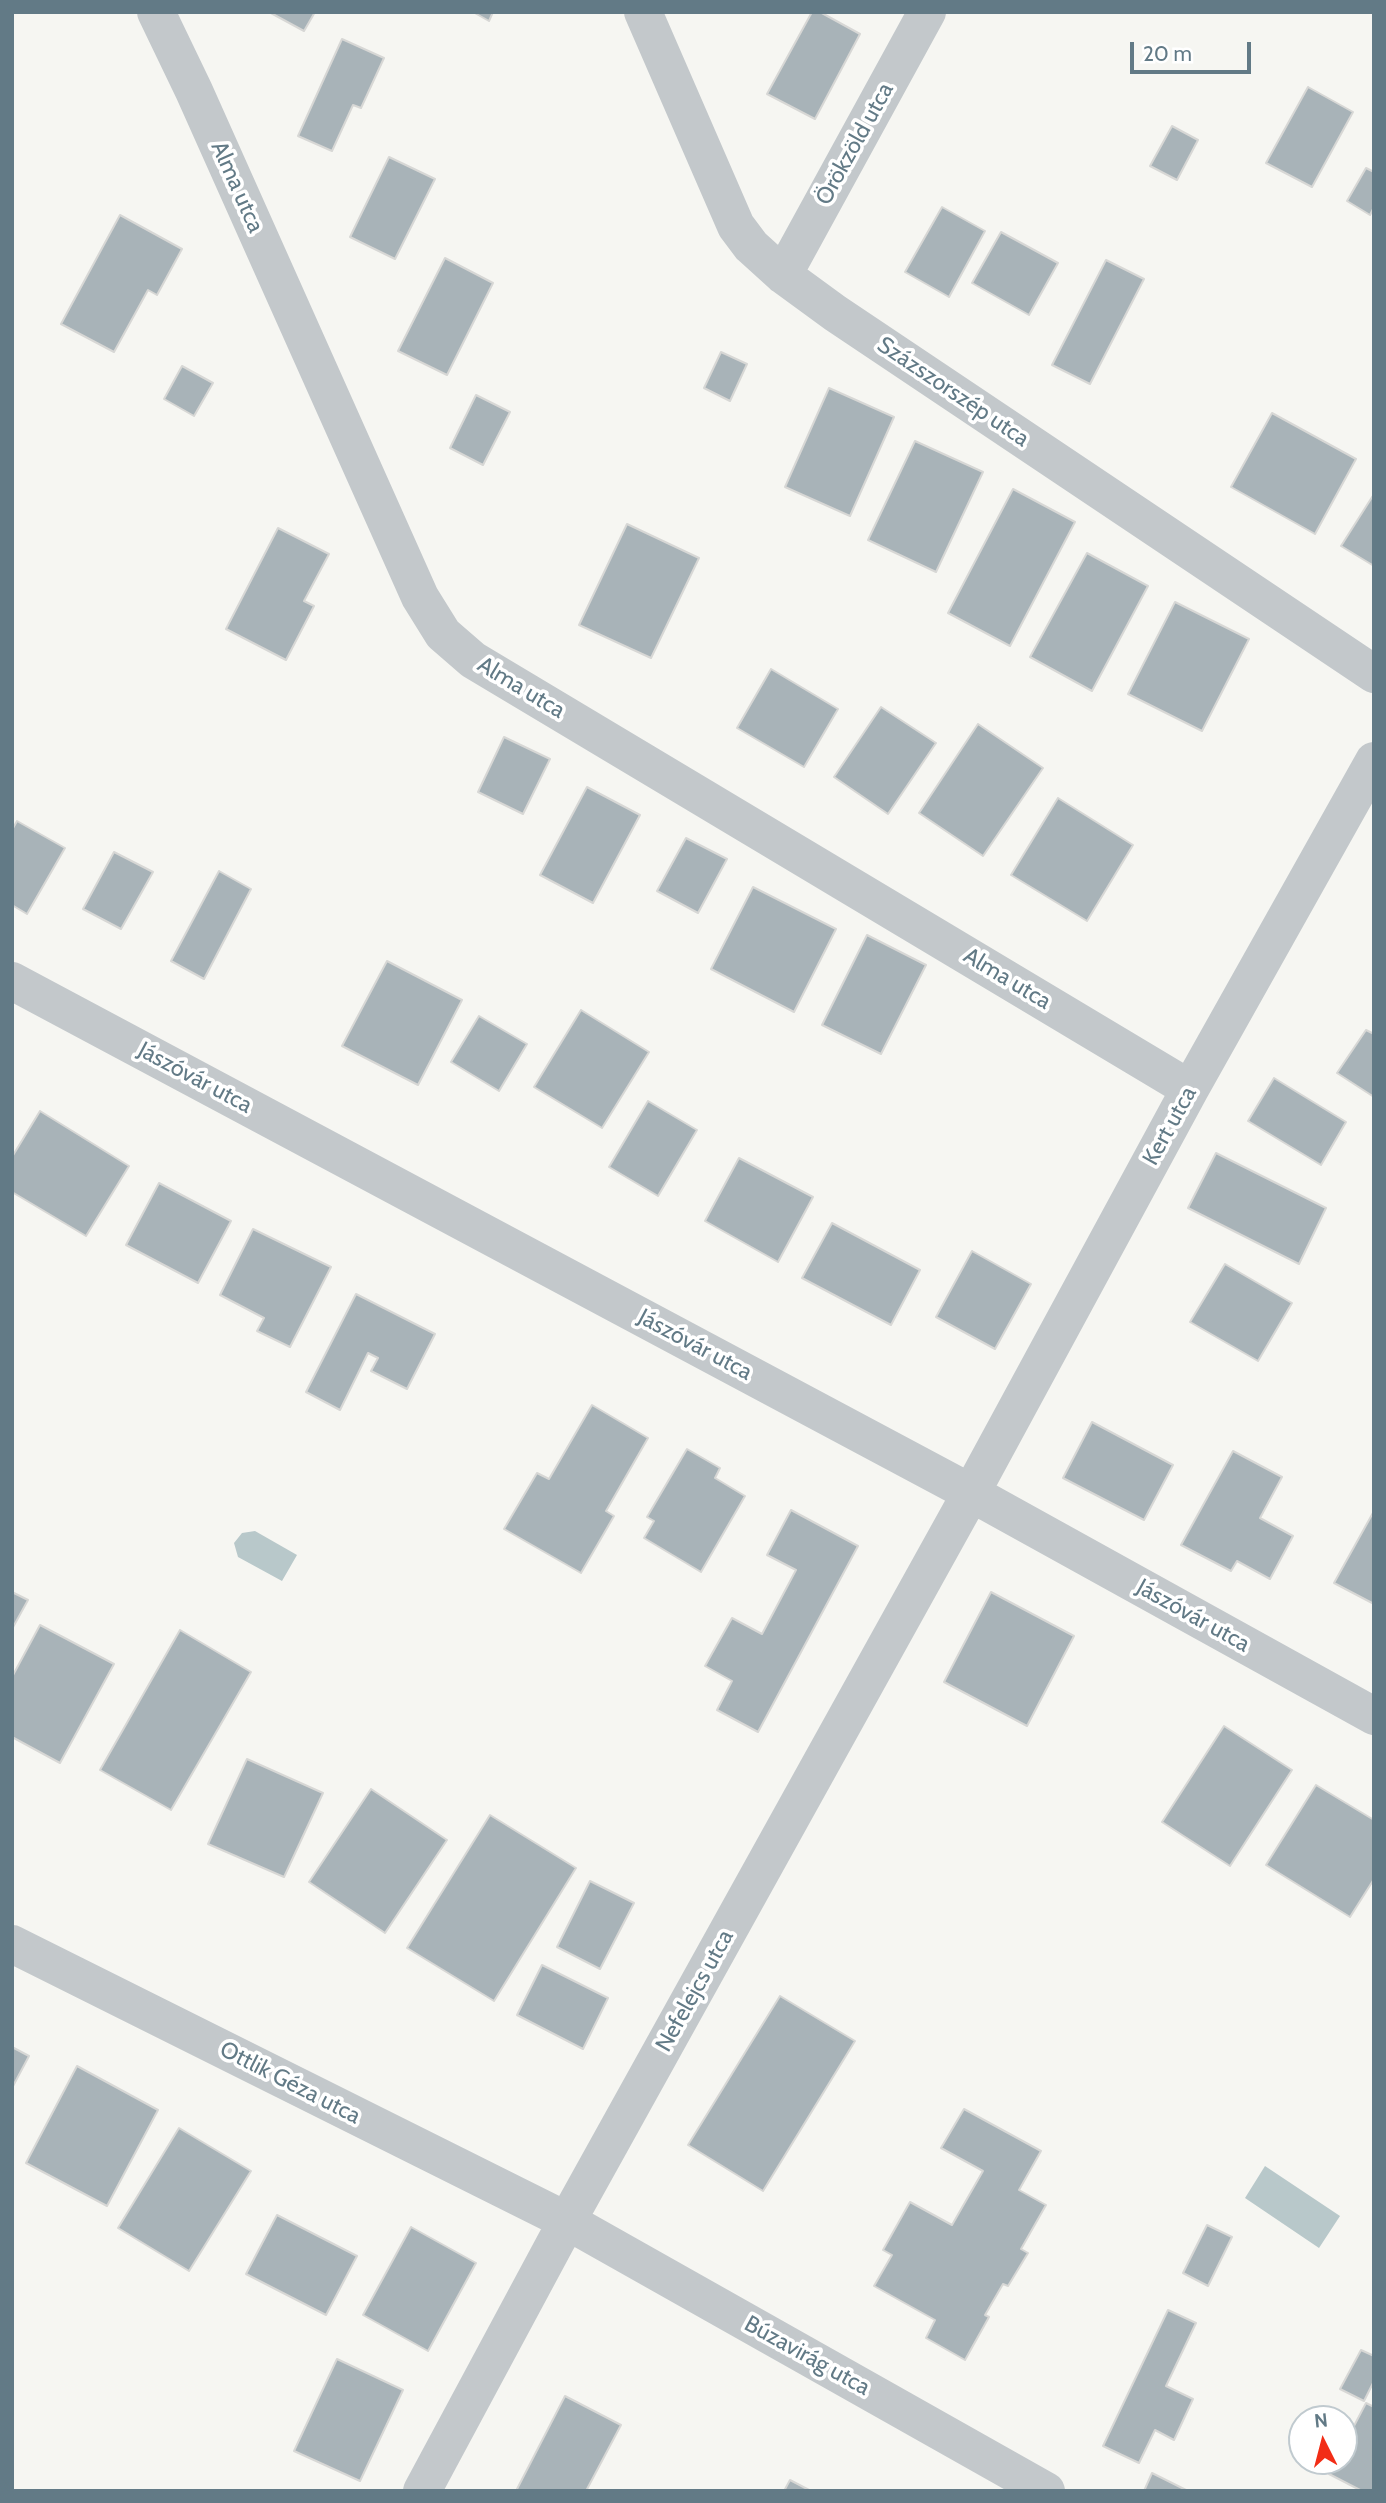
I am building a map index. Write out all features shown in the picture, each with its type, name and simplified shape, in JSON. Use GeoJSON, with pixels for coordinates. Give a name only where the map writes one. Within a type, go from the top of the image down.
{"type":"FeatureCollection","features":[{"type":"Feature","properties":{"kind":"street","name":"Alma utca"},"geometry":{"type":"LineString","coordinates":[[156,12],[200,104],[421,597],[443,634],[473,660],[1191,1088]]}},
{"type":"Feature","properties":{"kind":"street","name":"Százszorszép utca"},"geometry":{"type":"LineString","coordinates":[[643,12],[736,226],[751,246],[783,275],[835,313],[1374,674]]}},
{"type":"Feature","properties":{"kind":"street","name":"Örökzöld utca"},"geometry":{"type":"LineString","coordinates":[[783,275],[927,12]]}},
{"type":"Feature","properties":{"kind":"street","name":"Kert utca"},"geometry":{"type":"LineString","coordinates":[[971,1493],[1191,1088],[1374,761]]}},
{"type":"Feature","properties":{"kind":"street","name":"Jászóvár utca"},"geometry":{"type":"LineString","coordinates":[[12,981],[971,1493],[1374,1716]]}},
{"type":"Feature","properties":{"kind":"street","name":"Nefelejcs utca"},"geometry":{"type":"LineString","coordinates":[[422,2491],[567,2221],[971,1493]]}},
{"type":"Feature","properties":{"kind":"street","name":"Ottlik Géza utca"},"geometry":{"type":"LineString","coordinates":[[12,1944],[567,2221]]}},
{"type":"Feature","properties":{"kind":"street","name":"Búzavirág utca"},"geometry":{"type":"LineString","coordinates":[[567,2221],[1046,2491]]}},
{"type":"Feature","properties":{"kind":"shaded area"},"geometry":{"type":"Polygon","coordinates":[[[255,1531],[297,1555],[282,1581],[238,1557],[234,1543],[242,1533],[255,1531]]]}},
{"type":"Feature","properties":{"kind":"shaded area"},"geometry":{"type":"Polygon","coordinates":[[[1265,2166],[1340,2216],[1319,2248],[1245,2198],[1265,2166]]]}},
{"type":"Feature","properties":{"kind":"building"},"geometry":{"type":"Polygon","coordinates":[[[269,12],[315,12],[304,31],[269,12]]]}},
{"type":"Feature","properties":{"kind":"building"},"geometry":{"type":"Polygon","coordinates":[[[473,12],[493,12],[489,21],[473,12]]]}},
{"type":"Feature","properties":{"kind":"building"},"geometry":{"type":"Polygon","coordinates":[[[812,12],[820,12],[860,34],[815,119],[767,94],[812,12]]]}},
{"type":"Feature","properties":{"kind":"building"},"geometry":{"type":"Polygon","coordinates":[[[342,39],[384,58],[361,108],[353,105],[332,151],[298,136],[342,39]]]}},
{"type":"Feature","properties":{"kind":"building"},"geometry":{"type":"Polygon","coordinates":[[[1308,87],[1353,112],[1312,187],[1266,163],[1308,87]]]}},
{"type":"Feature","properties":{"kind":"building"},"geometry":{"type":"Polygon","coordinates":[[[1172,126],[1198,140],[1177,180],[1150,166],[1172,126]]]}},
{"type":"Feature","properties":{"kind":"building"},"geometry":{"type":"Polygon","coordinates":[[[389,157],[435,179],[395,259],[350,237],[389,157]]]}},
{"type":"Feature","properties":{"kind":"building"},"geometry":{"type":"Polygon","coordinates":[[[1366,168],[1374,172],[1374,207],[1370,215],[1347,201],[1366,168]]]}},
{"type":"Feature","properties":{"kind":"building"},"geometry":{"type":"Polygon","coordinates":[[[942,207],[985,231],[949,297],[905,272],[942,207]]]}},
{"type":"Feature","properties":{"kind":"building"},"geometry":{"type":"Polygon","coordinates":[[[120,215],[182,249],[157,295],[148,290],[114,352],[61,324],[120,215]]]}},
{"type":"Feature","properties":{"kind":"building"},"geometry":{"type":"Polygon","coordinates":[[[1001,232],[1058,263],[1029,315],[972,283],[1001,232]]]}},
{"type":"Feature","properties":{"kind":"building"},"geometry":{"type":"Polygon","coordinates":[[[445,258],[493,283],[447,375],[398,351],[445,258]]]}},
{"type":"Feature","properties":{"kind":"building"},"geometry":{"type":"Polygon","coordinates":[[[1106,260],[1144,279],[1090,384],[1052,365],[1106,260]]]}},
{"type":"Feature","properties":{"kind":"building"},"geometry":{"type":"Polygon","coordinates":[[[721,352],[747,364],[730,401],[704,388],[721,352]]]}},
{"type":"Feature","properties":{"kind":"building"},"geometry":{"type":"Polygon","coordinates":[[[182,366],[213,383],[194,416],[164,399],[182,366]]]}},
{"type":"Feature","properties":{"kind":"building"},"geometry":{"type":"Polygon","coordinates":[[[829,388],[894,417],[850,516],[785,487],[829,388]]]}},
{"type":"Feature","properties":{"kind":"building"},"geometry":{"type":"Polygon","coordinates":[[[476,395],[510,412],[483,465],[450,448],[476,395]]]}},
{"type":"Feature","properties":{"kind":"building"},"geometry":{"type":"Polygon","coordinates":[[[1272,413],[1356,459],[1315,534],[1231,487],[1272,413]]]}},
{"type":"Feature","properties":{"kind":"building"},"geometry":{"type":"Polygon","coordinates":[[[915,441],[983,472],[936,572],[868,540],[915,441]]]}},
{"type":"Feature","properties":{"kind":"building"},"geometry":{"type":"Polygon","coordinates":[[[1013,489],[1075,522],[1010,646],[948,613],[1013,489]]]}},
{"type":"Feature","properties":{"kind":"building"},"geometry":{"type":"Polygon","coordinates":[[[1374,494],[1374,566],[1341,546],[1374,494]]]}},
{"type":"Feature","properties":{"kind":"building"},"geometry":{"type":"Polygon","coordinates":[[[627,524],[699,558],[651,658],[579,625],[627,524]]]}},
{"type":"Feature","properties":{"kind":"building"},"geometry":{"type":"Polygon","coordinates":[[[278,528],[329,554],[304,601],[314,606],[286,660],[226,629],[278,528]]]}},
{"type":"Feature","properties":{"kind":"building"},"geometry":{"type":"Polygon","coordinates":[[[1087,553],[1148,586],[1092,691],[1030,657],[1087,553]]]}},
{"type":"Feature","properties":{"kind":"building"},"geometry":{"type":"Polygon","coordinates":[[[1175,602],[1249,639],[1202,731],[1128,694],[1175,602]]]}},
{"type":"Feature","properties":{"kind":"building"},"geometry":{"type":"Polygon","coordinates":[[[771,669],[838,709],[804,767],[737,728],[771,669]]]}},
{"type":"Feature","properties":{"kind":"building"},"geometry":{"type":"Polygon","coordinates":[[[881,707],[936,743],[888,814],[834,777],[881,707]]]}},
{"type":"Feature","properties":{"kind":"building"},"geometry":{"type":"Polygon","coordinates":[[[978,724],[1043,768],[983,856],[919,813],[978,724]]]}},
{"type":"Feature","properties":{"kind":"building"},"geometry":{"type":"Polygon","coordinates":[[[504,737],[550,759],[523,814],[478,792],[504,737]]]}},
{"type":"Feature","properties":{"kind":"building"},"geometry":{"type":"Polygon","coordinates":[[[587,787],[640,815],[593,903],[540,875],[587,787]]]}},
{"type":"Feature","properties":{"kind":"building"},"geometry":{"type":"Polygon","coordinates":[[[1058,798],[1133,845],[1087,921],[1011,875],[1058,798]]]}},
{"type":"Feature","properties":{"kind":"building"},"geometry":{"type":"Polygon","coordinates":[[[17,821],[65,848],[27,914],[12,905],[12,830],[17,821]]]}},
{"type":"Feature","properties":{"kind":"building"},"geometry":{"type":"Polygon","coordinates":[[[686,838],[727,859],[698,913],[657,891],[686,838]]]}},
{"type":"Feature","properties":{"kind":"building"},"geometry":{"type":"Polygon","coordinates":[[[114,852],[153,872],[121,929],[83,909],[114,852]]]}},
{"type":"Feature","properties":{"kind":"building"},"geometry":{"type":"Polygon","coordinates":[[[219,871],[251,889],[204,979],[171,961],[219,871]]]}},
{"type":"Feature","properties":{"kind":"building"},"geometry":{"type":"Polygon","coordinates":[[[753,887],[836,929],[794,1012],[711,969],[753,887]]]}},
{"type":"Feature","properties":{"kind":"building"},"geometry":{"type":"Polygon","coordinates":[[[867,935],[926,965],[881,1054],[822,1025],[867,935]]]}},
{"type":"Feature","properties":{"kind":"building"},"geometry":{"type":"Polygon","coordinates":[[[387,961],[462,1000],[418,1085],[342,1046],[387,961]]]}},
{"type":"Feature","properties":{"kind":"building"},"geometry":{"type":"Polygon","coordinates":[[[581,1010],[649,1052],[602,1128],[534,1087],[581,1010]]]}},
{"type":"Feature","properties":{"kind":"building"},"geometry":{"type":"Polygon","coordinates":[[[479,1016],[527,1044],[499,1091],[451,1062],[479,1016]]]}},
{"type":"Feature","properties":{"kind":"building"},"geometry":{"type":"Polygon","coordinates":[[[1366,1030],[1374,1034],[1374,1097],[1337,1073],[1366,1030]]]}},
{"type":"Feature","properties":{"kind":"building"},"geometry":{"type":"Polygon","coordinates":[[[1274,1078],[1346,1122],[1321,1165],[1248,1121],[1274,1078]]]}},
{"type":"Feature","properties":{"kind":"building"},"geometry":{"type":"Polygon","coordinates":[[[648,1101],[697,1130],[658,1196],[609,1167],[648,1101]]]}},
{"type":"Feature","properties":{"kind":"building"},"geometry":{"type":"Polygon","coordinates":[[[40,1111],[129,1166],[86,1236],[12,1192],[12,1157],[40,1111]]]}},
{"type":"Feature","properties":{"kind":"building"},"geometry":{"type":"Polygon","coordinates":[[[1216,1153],[1326,1208],[1299,1264],[1188,1208],[1216,1153]]]}},
{"type":"Feature","properties":{"kind":"building"},"geometry":{"type":"Polygon","coordinates":[[[739,1158],[813,1197],[778,1262],[705,1221],[739,1158]]]}},
{"type":"Feature","properties":{"kind":"building"},"geometry":{"type":"Polygon","coordinates":[[[159,1183],[231,1221],[198,1283],[126,1245],[159,1183]]]}},
{"type":"Feature","properties":{"kind":"building"},"geometry":{"type":"Polygon","coordinates":[[[832,1223],[920,1270],[891,1325],[802,1278],[832,1223]]]}},
{"type":"Feature","properties":{"kind":"building"},"geometry":{"type":"Polygon","coordinates":[[[253,1229],[331,1267],[290,1347],[257,1331],[264,1318],[220,1295],[253,1229]]]}},
{"type":"Feature","properties":{"kind":"building"},"geometry":{"type":"Polygon","coordinates":[[[972,1251],[1031,1284],[995,1349],[936,1317],[972,1251]]]}},
{"type":"Feature","properties":{"kind":"building"},"geometry":{"type":"Polygon","coordinates":[[[1225,1264],[1292,1303],[1258,1361],[1190,1322],[1225,1264]]]}},
{"type":"Feature","properties":{"kind":"building"},"geometry":{"type":"Polygon","coordinates":[[[356,1294],[435,1334],[407,1389],[371,1371],[378,1358],[368,1353],[340,1410],[306,1392],[356,1294]]]}},
{"type":"Feature","properties":{"kind":"building"},"geometry":{"type":"Polygon","coordinates":[[[592,1405],[648,1438],[606,1511],[614,1516],[581,1573],[504,1529],[537,1473],[549,1479],[592,1405]]]}},
{"type":"Feature","properties":{"kind":"building"},"geometry":{"type":"Polygon","coordinates":[[[1092,1422],[1173,1465],[1144,1520],[1063,1478],[1092,1422]]]}},
{"type":"Feature","properties":{"kind":"building"},"geometry":{"type":"Polygon","coordinates":[[[687,1449],[720,1468],[715,1478],[745,1496],[701,1572],[644,1538],[654,1521],[647,1517],[687,1449]]]}},
{"type":"Feature","properties":{"kind":"building"},"geometry":{"type":"Polygon","coordinates":[[[1233,1451],[1282,1477],[1260,1518],[1293,1536],[1270,1579],[1237,1561],[1231,1571],[1181,1545],[1233,1451]]]}},
{"type":"Feature","properties":{"kind":"building"},"geometry":{"type":"Polygon","coordinates":[[[791,1510],[858,1546],[758,1732],[717,1710],[732,1681],[705,1666],[732,1618],[762,1634],[796,1570],[767,1555],[791,1510]]]}},
{"type":"Feature","properties":{"kind":"building"},"geometry":{"type":"Polygon","coordinates":[[[1374,1511],[1374,1604],[1334,1583],[1374,1511]]]}},
{"type":"Feature","properties":{"kind":"building"},"geometry":{"type":"Polygon","coordinates":[[[12,1592],[28,1600],[12,1629],[12,1592]]]}},
{"type":"Feature","properties":{"kind":"building"},"geometry":{"type":"Polygon","coordinates":[[[991,1592],[1074,1636],[1027,1726],[944,1682],[991,1592]]]}},
{"type":"Feature","properties":{"kind":"building"},"geometry":{"type":"Polygon","coordinates":[[[40,1625],[114,1664],[60,1763],[12,1737],[12,1677],[40,1625]]]}},
{"type":"Feature","properties":{"kind":"building"},"geometry":{"type":"Polygon","coordinates":[[[180,1630],[251,1672],[171,1810],[100,1770],[180,1630]]]}},
{"type":"Feature","properties":{"kind":"building"},"geometry":{"type":"Polygon","coordinates":[[[1224,1726],[1292,1770],[1230,1866],[1162,1822],[1224,1726]]]}},
{"type":"Feature","properties":{"kind":"building"},"geometry":{"type":"Polygon","coordinates":[[[247,1759],[323,1793],[284,1877],[208,1844],[247,1759]]]}},
{"type":"Feature","properties":{"kind":"building"},"geometry":{"type":"Polygon","coordinates":[[[1316,1785],[1374,1820],[1374,1879],[1350,1917],[1266,1865],[1316,1785]]]}},
{"type":"Feature","properties":{"kind":"building"},"geometry":{"type":"Polygon","coordinates":[[[371,1789],[447,1840],[385,1933],[309,1882],[371,1789]]]}},
{"type":"Feature","properties":{"kind":"building"},"geometry":{"type":"Polygon","coordinates":[[[490,1815],[576,1868],[494,2001],[407,1948],[490,1815]]]}},
{"type":"Feature","properties":{"kind":"building"},"geometry":{"type":"Polygon","coordinates":[[[590,1881],[634,1903],[600,1969],[557,1947],[590,1881]]]}},
{"type":"Feature","properties":{"kind":"building"},"geometry":{"type":"Polygon","coordinates":[[[542,1965],[608,1998],[583,2049],[517,2015],[542,1965]]]}},
{"type":"Feature","properties":{"kind":"building"},"geometry":{"type":"Polygon","coordinates":[[[780,1996],[855,2041],[763,2191],[688,2145],[780,1996]]]}},
{"type":"Feature","properties":{"kind":"building"},"geometry":{"type":"Polygon","coordinates":[[[12,2047],[29,2056],[12,2088],[12,2047]]]}},
{"type":"Feature","properties":{"kind":"building"},"geometry":{"type":"Polygon","coordinates":[[[77,2066],[158,2110],[107,2206],[26,2163],[77,2066]]]}},
{"type":"Feature","properties":{"kind":"building"},"geometry":{"type":"Polygon","coordinates":[[[964,2109],[1041,2151],[1019,2190],[1046,2205],[1021,2249],[1028,2253],[1008,2286],[1003,2284],[985,2315],[989,2317],[965,2360],[926,2338],[935,2320],[874,2286],[892,2255],[883,2250],[910,2202],[952,2225],[983,2171],[941,2148],[964,2109]]]}},
{"type":"Feature","properties":{"kind":"building"},"geometry":{"type":"Polygon","coordinates":[[[179,2128],[251,2171],[189,2271],[118,2228],[179,2128]]]}},
{"type":"Feature","properties":{"kind":"building"},"geometry":{"type":"Polygon","coordinates":[[[277,2215],[357,2256],[326,2315],[246,2274],[277,2215]]]}},
{"type":"Feature","properties":{"kind":"building"},"geometry":{"type":"Polygon","coordinates":[[[1207,2225],[1232,2237],[1208,2286],[1183,2273],[1207,2225]]]}},
{"type":"Feature","properties":{"kind":"building"},"geometry":{"type":"Polygon","coordinates":[[[411,2227],[476,2263],[428,2351],[363,2315],[411,2227]]]}},
{"type":"Feature","properties":{"kind":"building"},"geometry":{"type":"Polygon","coordinates":[[[1168,2310],[1196,2323],[1166,2386],[1193,2399],[1174,2440],[1155,2430],[1139,2463],[1103,2446],[1168,2310]]]}},
{"type":"Feature","properties":{"kind":"building"},"geometry":{"type":"Polygon","coordinates":[[[1361,2350],[1374,2356],[1374,2381],[1364,2401],[1340,2389],[1361,2350]]]}},
{"type":"Feature","properties":{"kind":"building"},"geometry":{"type":"Polygon","coordinates":[[[337,2359],[403,2390],[360,2481],[294,2451],[337,2359]]]}},
{"type":"Feature","properties":{"kind":"building"},"geometry":{"type":"Polygon","coordinates":[[[565,2396],[621,2425],[586,2491],[516,2491],[565,2396]]]}},
{"type":"Feature","properties":{"kind":"building"},"geometry":{"type":"Polygon","coordinates":[[[1366,2403],[1374,2407],[1374,2491],[1362,2491],[1331,2475],[1358,2475],[1358,2418],[1366,2403]]]}},
{"type":"Feature","properties":{"kind":"building"},"geometry":{"type":"Polygon","coordinates":[[[1152,2473],[1188,2491],[1144,2491],[1152,2473]]]}},
{"type":"Feature","properties":{"kind":"building"},"geometry":{"type":"Polygon","coordinates":[[[790,2480],[811,2491],[784,2491],[790,2480]]]}}]}
